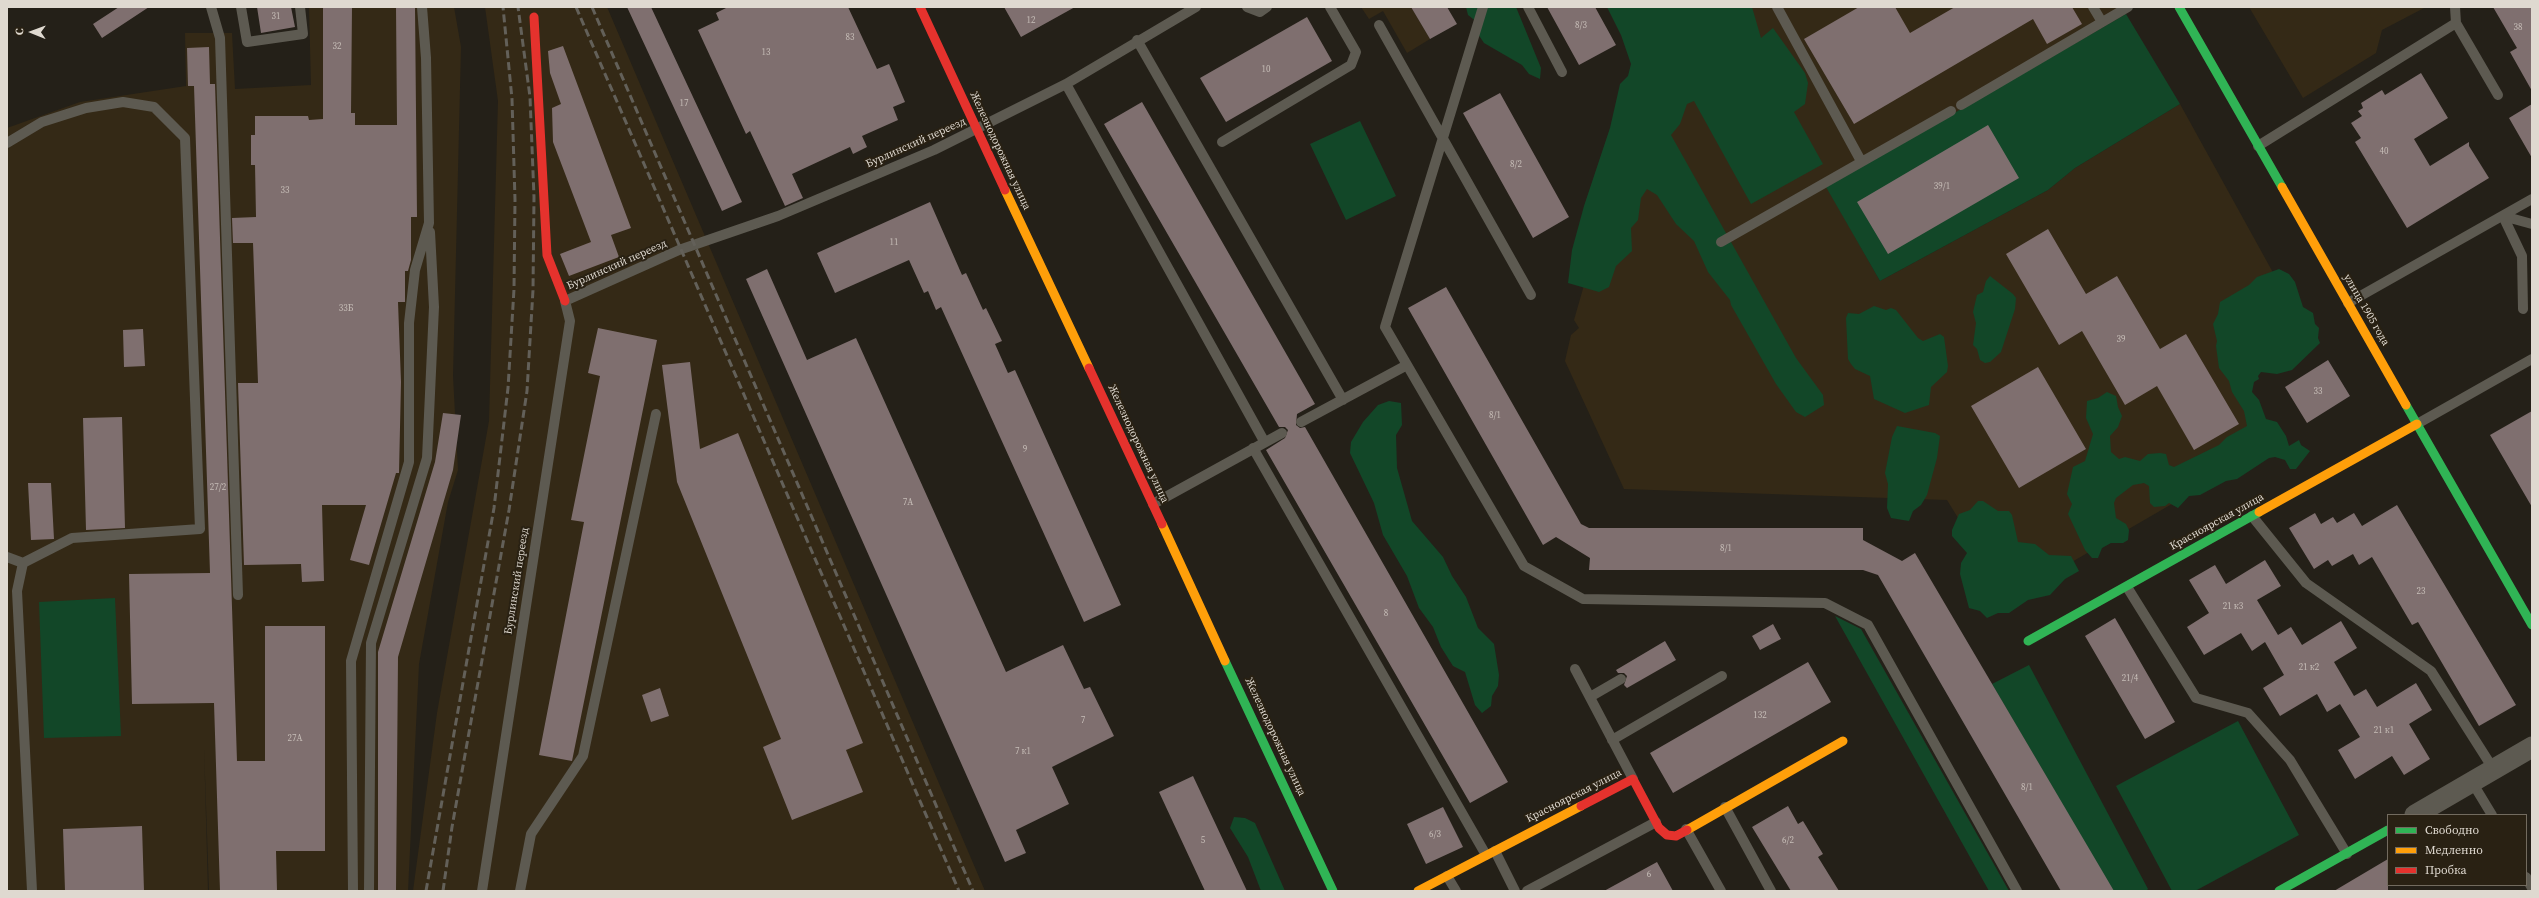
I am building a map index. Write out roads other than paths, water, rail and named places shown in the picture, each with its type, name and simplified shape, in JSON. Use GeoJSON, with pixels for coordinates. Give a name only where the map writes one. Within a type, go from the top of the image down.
{"type":"FeatureCollection","features":[{"type":"Feature","properties":{"kind":"street","name":"Железнодорожная улица"},"geometry":{"type":"LineString","coordinates":[[920,7],[1334,891]]}},
{"type":"Feature","properties":{"kind":"street","name":"улица 1905 года"},"geometry":{"type":"LineString","coordinates":[[2179,7],[2532,625]]}},
{"type":"Feature","properties":{"kind":"street"},"geometry":{"type":"LineString","coordinates":[[534,17],[547,256],[565,301]]}},
{"type":"Feature","properties":{"kind":"street","name":"Красноярская улица"},"geometry":{"type":"LineString","coordinates":[[2028,641],[2417,424]]}},
{"type":"Feature","properties":{"kind":"street","name":"Красноярская улица"},"geometry":{"type":"LineString","coordinates":[[1418,891],[1633,779],[1656,822],[1667,835],[1676,836],[1842,741]]}},
{"type":"Feature","properties":{"kind":"street"},"geometry":{"type":"LineString","coordinates":[[2417,814],[2494,770],[2532,746]]}},
{"type":"Feature","properties":{"kind":"street"},"geometry":{"type":"LineString","coordinates":[[2279,891],[2387,831]]}},
{"type":"Feature","properties":{"kind":"lane"},"geometry":{"type":"LineString","coordinates":[[211,7],[220,38],[238,595]]}},
{"type":"Feature","properties":{"kind":"lane"},"geometry":{"type":"LineString","coordinates":[[241,7],[248,42],[303,34],[300,7]]}},
{"type":"Feature","properties":{"kind":"lane"},"geometry":{"type":"LineString","coordinates":[[369,891],[371,643],[427,458],[434,307],[429,223],[426,58],[422,7]]}},
{"type":"Feature","properties":{"kind":"lane","name":"Бурлинский переезд"},"geometry":{"type":"LineString","coordinates":[[482,891],[570,321],[565,301],[694,244],[778,216],[934,150],[1037,96],[1066,84],[1137,40],[1196,7]]}},
{"type":"Feature","properties":{"kind":"lane"},"geometry":{"type":"LineString","coordinates":[[1247,7],[1260,12],[1268,7]]}},
{"type":"Feature","properties":{"kind":"lane"},"geometry":{"type":"LineString","coordinates":[[1222,142],[1351,65],[1356,52],[1330,7]]}},
{"type":"Feature","properties":{"kind":"lane"},"geometry":{"type":"LineString","coordinates":[[1483,7],[1385,327],[1524,566],[1583,599],[1825,604],[1868,625],[2017,891]]}},
{"type":"Feature","properties":{"kind":"lane"},"geometry":{"type":"LineString","coordinates":[[1528,7],[1562,72]]}},
{"type":"Feature","properties":{"kind":"lane"},"geometry":{"type":"LineString","coordinates":[[1777,7],[1861,161]]}},
{"type":"Feature","properties":{"kind":"lane"},"geometry":{"type":"LineString","coordinates":[[2093,7],[2102,22]]}},
{"type":"Feature","properties":{"kind":"lane"},"geometry":{"type":"LineString","coordinates":[[1961,105],[2128,7]]}},
{"type":"Feature","properties":{"kind":"lane"},"geometry":{"type":"LineString","coordinates":[[2455,7],[2456,23],[2498,95]]}},
{"type":"Feature","properties":{"kind":"lane"},"geometry":{"type":"LineString","coordinates":[[2258,146],[2456,23]]}},
{"type":"Feature","properties":{"kind":"lane"},"geometry":{"type":"LineString","coordinates":[[1379,25],[1531,295]]}},
{"type":"Feature","properties":{"kind":"lane"},"geometry":{"type":"LineString","coordinates":[[1137,40],[1343,400]]}},
{"type":"Feature","properties":{"kind":"lane"},"geometry":{"type":"LineString","coordinates":[[1066,84],[1264,441]]}},
{"type":"Feature","properties":{"kind":"lane"},"geometry":{"type":"LineString","coordinates":[[7,143],[42,122],[86,108],[123,102],[154,107],[185,138],[200,529],[72,538],[23,563],[7,558]]}},
{"type":"Feature","properties":{"kind":"lane"},"geometry":{"type":"LineString","coordinates":[[1721,242],[1951,111]]}},
{"type":"Feature","properties":{"kind":"lane"},"geometry":{"type":"LineString","coordinates":[[2348,303],[2532,199]]}},
{"type":"Feature","properties":{"kind":"lane"},"geometry":{"type":"LineString","coordinates":[[2503,216],[2532,224]]}},
{"type":"Feature","properties":{"kind":"lane"},"geometry":{"type":"LineString","coordinates":[[2503,216],[2522,256],[2523,309]]}},
{"type":"Feature","properties":{"kind":"lane"},"geometry":{"type":"LineString","coordinates":[[353,891],[351,661],[409,462],[409,323],[416,270],[429,223]]}},
{"type":"Feature","properties":{"kind":"lane"},"geometry":{"type":"LineString","coordinates":[[2417,424],[2532,359]]}},
{"type":"Feature","properties":{"kind":"lane"},"geometry":{"type":"LineString","coordinates":[[1302,422],[1407,366]]}},
{"type":"Feature","properties":{"kind":"lane"},"geometry":{"type":"LineString","coordinates":[[522,889],[531,834],[583,756],[656,414]]}},
{"type":"Feature","properties":{"kind":"lane"},"geometry":{"type":"LineString","coordinates":[[1153,504],[1282,432]]}},
{"type":"Feature","properties":{"kind":"lane"},"geometry":{"type":"LineString","coordinates":[[1253,448],[1491,853],[1516,891]]}},
{"type":"Feature","properties":{"kind":"lane"},"geometry":{"type":"LineString","coordinates":[[2252,516],[2306,583],[2431,671],[2494,770]]}},
{"type":"Feature","properties":{"kind":"lane"},"geometry":{"type":"LineString","coordinates":[[23,563],[16,591],[32,891]]}},
{"type":"Feature","properties":{"kind":"lane"},"geometry":{"type":"LineString","coordinates":[[2127,587],[2196,698],[2248,713],[2290,760],[2347,854]]}},
{"type":"Feature","properties":{"kind":"lane"},"geometry":{"type":"LineString","coordinates":[[1575,668],[1633,779]]}},
{"type":"Feature","properties":{"kind":"lane"},"geometry":{"type":"LineString","coordinates":[[1612,740],[1722,676]]}},
{"type":"Feature","properties":{"kind":"lane"},"geometry":{"type":"LineString","coordinates":[[1590,697],[1621,679]]}},
{"type":"Feature","properties":{"kind":"lane"},"geometry":{"type":"LineString","coordinates":[[2472,782],[2491,814]]}},
{"type":"Feature","properties":{"kind":"lane"},"geometry":{"type":"LineString","coordinates":[[1725,807],[1771,891]]}},
{"type":"Feature","properties":{"kind":"lane"},"geometry":{"type":"LineString","coordinates":[[1527,891],[1656,822]]}},
{"type":"Feature","properties":{"kind":"lane"},"geometry":{"type":"LineString","coordinates":[[1686,829],[1721,891]]}},
{"type":"Feature","properties":{"kind":"lane"},"geometry":{"type":"LineString","coordinates":[[1447,876],[1456,891]]}},
{"type":"Feature","properties":{"kind":"lane"},"geometry":{"type":"LineString","coordinates":[[2527,879],[2532,888]]}},
{"type":"Feature","properties":{"kind":"railway"},"geometry":{"type":"LineString","coordinates":[[426,891],[494,508],[508,388],[514,289],[515,200],[512,99],[503,7]]}},
{"type":"Feature","properties":{"kind":"railway"},"geometry":{"type":"LineString","coordinates":[[443,891],[452,827],[509,510],[527,391],[533,290],[534,197],[530,97],[518,7]]}},
{"type":"Feature","properties":{"kind":"railway"},"geometry":{"type":"LineString","coordinates":[[576,7],[959,891]]}},
{"type":"Feature","properties":{"kind":"railway"},"geometry":{"type":"LineString","coordinates":[[592,7],[973,891]]}}]}
